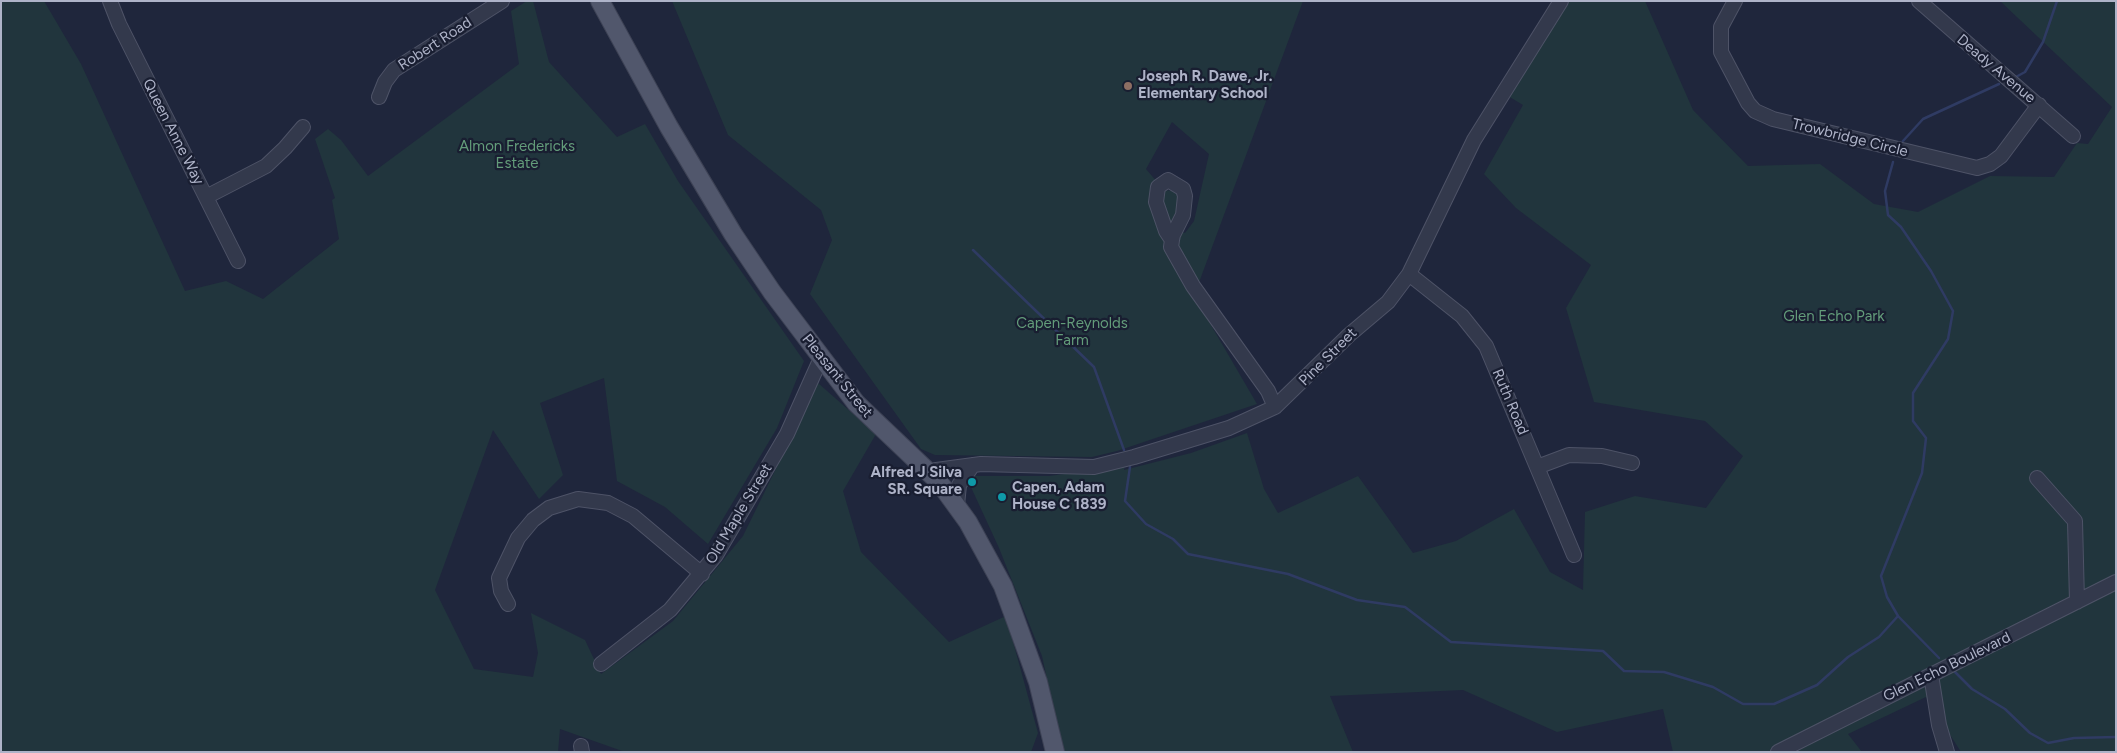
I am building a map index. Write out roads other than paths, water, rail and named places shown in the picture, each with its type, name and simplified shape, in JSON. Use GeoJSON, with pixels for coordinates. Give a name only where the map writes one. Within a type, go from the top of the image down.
{"type":"FeatureCollection","features":[{"type":"Feature","properties":{"kind":"main road","name":"Pleasant Street"},"geometry":{"type":"LineString","coordinates":[[600,1],[631,61],[733,234],[820,358],[856,403],[928,471],[957,505],[982,546],[1013,613],[1038,682],[1055,752]]}},
{"type":"Feature","properties":{"kind":"street","name":"Queen Anne Way"},"geometry":{"type":"LineString","coordinates":[[110,1],[119,24],[238,261]]}},
{"type":"Feature","properties":{"kind":"street","name":"Robert Road"},"geometry":{"type":"LineString","coordinates":[[379,97],[385,82],[394,70],[502,1]]}},
{"type":"Feature","properties":{"kind":"street","name":"Pine Street"},"geometry":{"type":"LineString","coordinates":[[928,471],[973,465],[1006,464],[1072,468],[1103,465],[1229,428],[1276,407],[1349,335],[1388,302],[1409,274],[1422,252],[1474,140],[1561,1]]}},
{"type":"Feature","properties":{"kind":"street","name":"Trowbridge Circle"},"geometry":{"type":"LineString","coordinates":[[1735,1],[1721,27],[1721,52],[1748,103],[1755,110],[1773,119],[1977,168],[1990,164],[2001,156],[2039,105]]}},
{"type":"Feature","properties":{"kind":"street","name":"Deady Avenue"},"geometry":{"type":"LineString","coordinates":[[1919,1],[2073,136]]}},
{"type":"Feature","properties":{"kind":"street"},"geometry":{"type":"LineString","coordinates":[[206,197],[266,166],[286,148],[303,127]]}},
{"type":"Feature","properties":{"kind":"street"},"geometry":{"type":"LineString","coordinates":[[1172,240],[1171,247],[1193,286],[1268,392],[1276,407]]}},
{"type":"Feature","properties":{"kind":"street","name":"Ruth Road"},"geometry":{"type":"LineString","coordinates":[[1409,274],[1462,316],[1482,340],[1496,368],[1574,555]]}},
{"type":"Feature","properties":{"kind":"street","name":"Old Maple Street"},"geometry":{"type":"LineString","coordinates":[[601,664],[670,610],[702,574],[728,537],[787,434],[820,358]]}},
{"type":"Feature","properties":{"kind":"street"},"geometry":{"type":"LineString","coordinates":[[1537,467],[1560,458],[1585,455],[1632,463]]}},
{"type":"Feature","properties":{"kind":"street"},"geometry":{"type":"LineString","coordinates":[[957,505],[959,485],[973,465]]}},
{"type":"Feature","properties":{"kind":"street"},"geometry":{"type":"LineString","coordinates":[[2037,478],[2075,521],[2077,602]]}},
{"type":"Feature","properties":{"kind":"street"},"geometry":{"type":"LineString","coordinates":[[508,604],[501,591],[500,578],[518,538],[533,520],[549,508],[578,499],[604,502],[633,516],[702,574]]}},
{"type":"Feature","properties":{"kind":"street","name":"Glen Echo Boulevard"},"geometry":{"type":"LineString","coordinates":[[1778,752],[2116,582]]}},
{"type":"Feature","properties":{"kind":"street"},"geometry":{"type":"LineString","coordinates":[[1931,674],[1939,724],[1948,752]]}},
{"type":"Feature","properties":{"kind":"waterway"},"geometry":{"type":"LineString","coordinates":[[2014,78],[2025,72],[2043,42],[2057,1]]}},
{"type":"Feature","properties":{"kind":"waterway"},"geometry":{"type":"LineString","coordinates":[[1903,141],[1923,119],[1999,84]]}},
{"type":"Feature","properties":{"kind":"waterway"},"geometry":{"type":"LineString","coordinates":[[1893,162],[1885,191],[1888,215],[1901,227],[1931,271],[1953,311],[1948,339],[1913,393],[1913,421],[1926,438],[1922,473],[1881,576],[1887,597],[1898,616],[1939,658]]}},
{"type":"Feature","properties":{"kind":"waterway"},"geometry":{"type":"LineString","coordinates":[[973,250],[1094,367],[1124,450]]}},
{"type":"Feature","properties":{"kind":"waterway"},"geometry":{"type":"LineString","coordinates":[[1130,467],[1125,501],[1146,524],[1173,539],[1188,554],[1288,574],[1357,600],[1405,607],[1451,642],[1603,651],[1624,671],[1664,672],[1713,687],[1743,704],[1774,704],[1817,685],[1848,657],[1879,637],[1898,616]]}},
{"type":"Feature","properties":{"kind":"waterway"},"geometry":{"type":"LineString","coordinates":[[1954,671],[1972,689],[2005,709],[2030,733],[2048,743],[2074,738],[2116,737]]}},
{"type":"Feature","properties":{"kind":"place","name":"Joseph R. Dawe, Jr. Elementary School"},"geometry":{"type":"Point","coordinates":[1128,86]}},
{"type":"Feature","properties":{"kind":"place","name":"Alfred J Silva SR. Square"},"geometry":{"type":"Point","coordinates":[972,482]}},
{"type":"Feature","properties":{"kind":"place","name":"Capen, Adam House C 1839"},"geometry":{"type":"Point","coordinates":[1002,497]}},
{"type":"Feature","properties":{"kind":"park label","name":"Almon Fredericks Estate"},"geometry":{"type":"Point","coordinates":[517,156]}},
{"type":"Feature","properties":{"kind":"park label","name":"Glen Echo Park"},"geometry":{"type":"Point","coordinates":[1834,317]}},
{"type":"Feature","properties":{"kind":"park label","name":"Capen-Reynolds Farm"},"geometry":{"type":"Point","coordinates":[1072,332]}}]}
